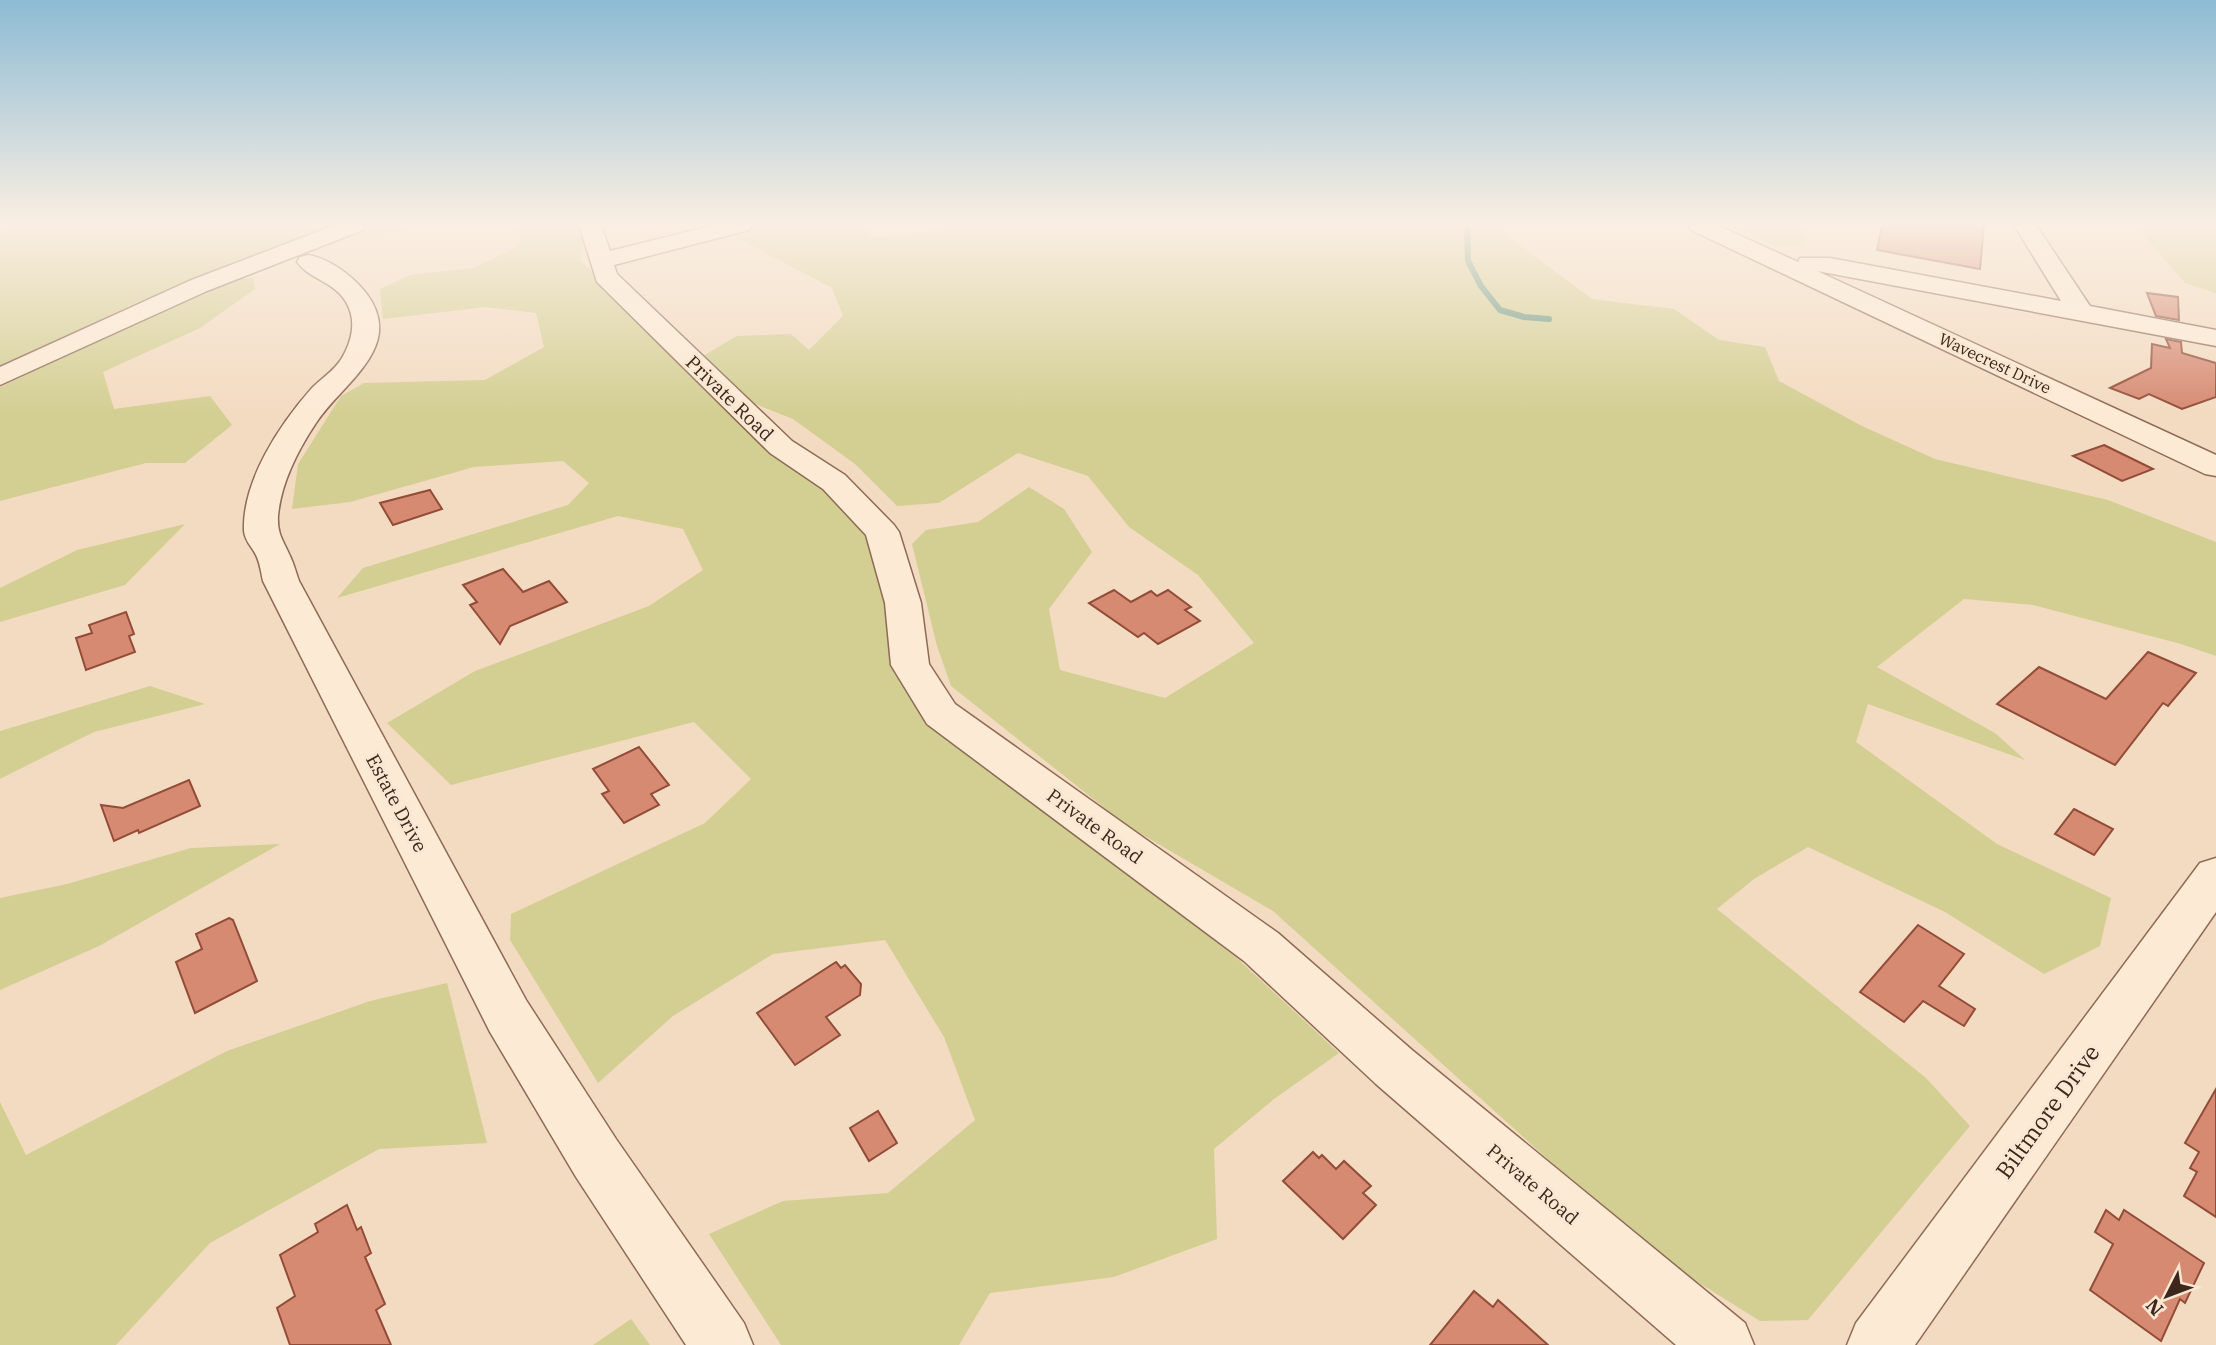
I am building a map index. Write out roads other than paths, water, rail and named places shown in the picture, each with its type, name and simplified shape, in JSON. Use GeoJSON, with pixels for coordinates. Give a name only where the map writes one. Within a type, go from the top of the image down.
{"type":"FeatureCollection","features":[{"type":"Feature","properties":{"kind":"street"},"geometry":{"type":"LineString","coordinates":[[0,377],[194,288]]}},
{"type":"Feature","properties":{"kind":"street","name":"Estate Drive"},"geometry":{"type":"LineString","coordinates":[[350,288],[362,305],[366,320],[364,338],[354,363],[320,397],[286,446],[265,503],[261,534],[274,556],[281,581],[508,1016],[596,1158],[722,1345]]}},
{"type":"Feature","properties":{"kind":"street","name":"Private Road"},"geometry":{"type":"LineString","coordinates":[[617,288],[675,342],[715,386],[781,447],[834,482],[882,532],[903,603],[910,665],[941,714],[1261,947],[1394,1067],[1723,1345]]}},
{"type":"Feature","properties":{"kind":"street","name":"Wavecrest Drive"},"geometry":{"type":"LineString","coordinates":[[1835,288],[2216,467]]}},
{"type":"Feature","properties":{"kind":"street"},"geometry":{"type":"LineString","coordinates":[[1952,288],[2216,338]]}},
{"type":"Feature","properties":{"kind":"street"},"geometry":{"type":"LineString","coordinates":[[2065,288],[2081,312]]}},
{"type":"Feature","properties":{"kind":"street","name":"Biltmore Drive"},"geometry":{"type":"LineString","coordinates":[[1878,1345],[2216,876]]}},
{"type":"Feature","properties":{"kind":"waterway"},"geometry":{"type":"LineString","coordinates":[[1482,288],[1500,310],[1524,317],[1549,319]]}}]}
